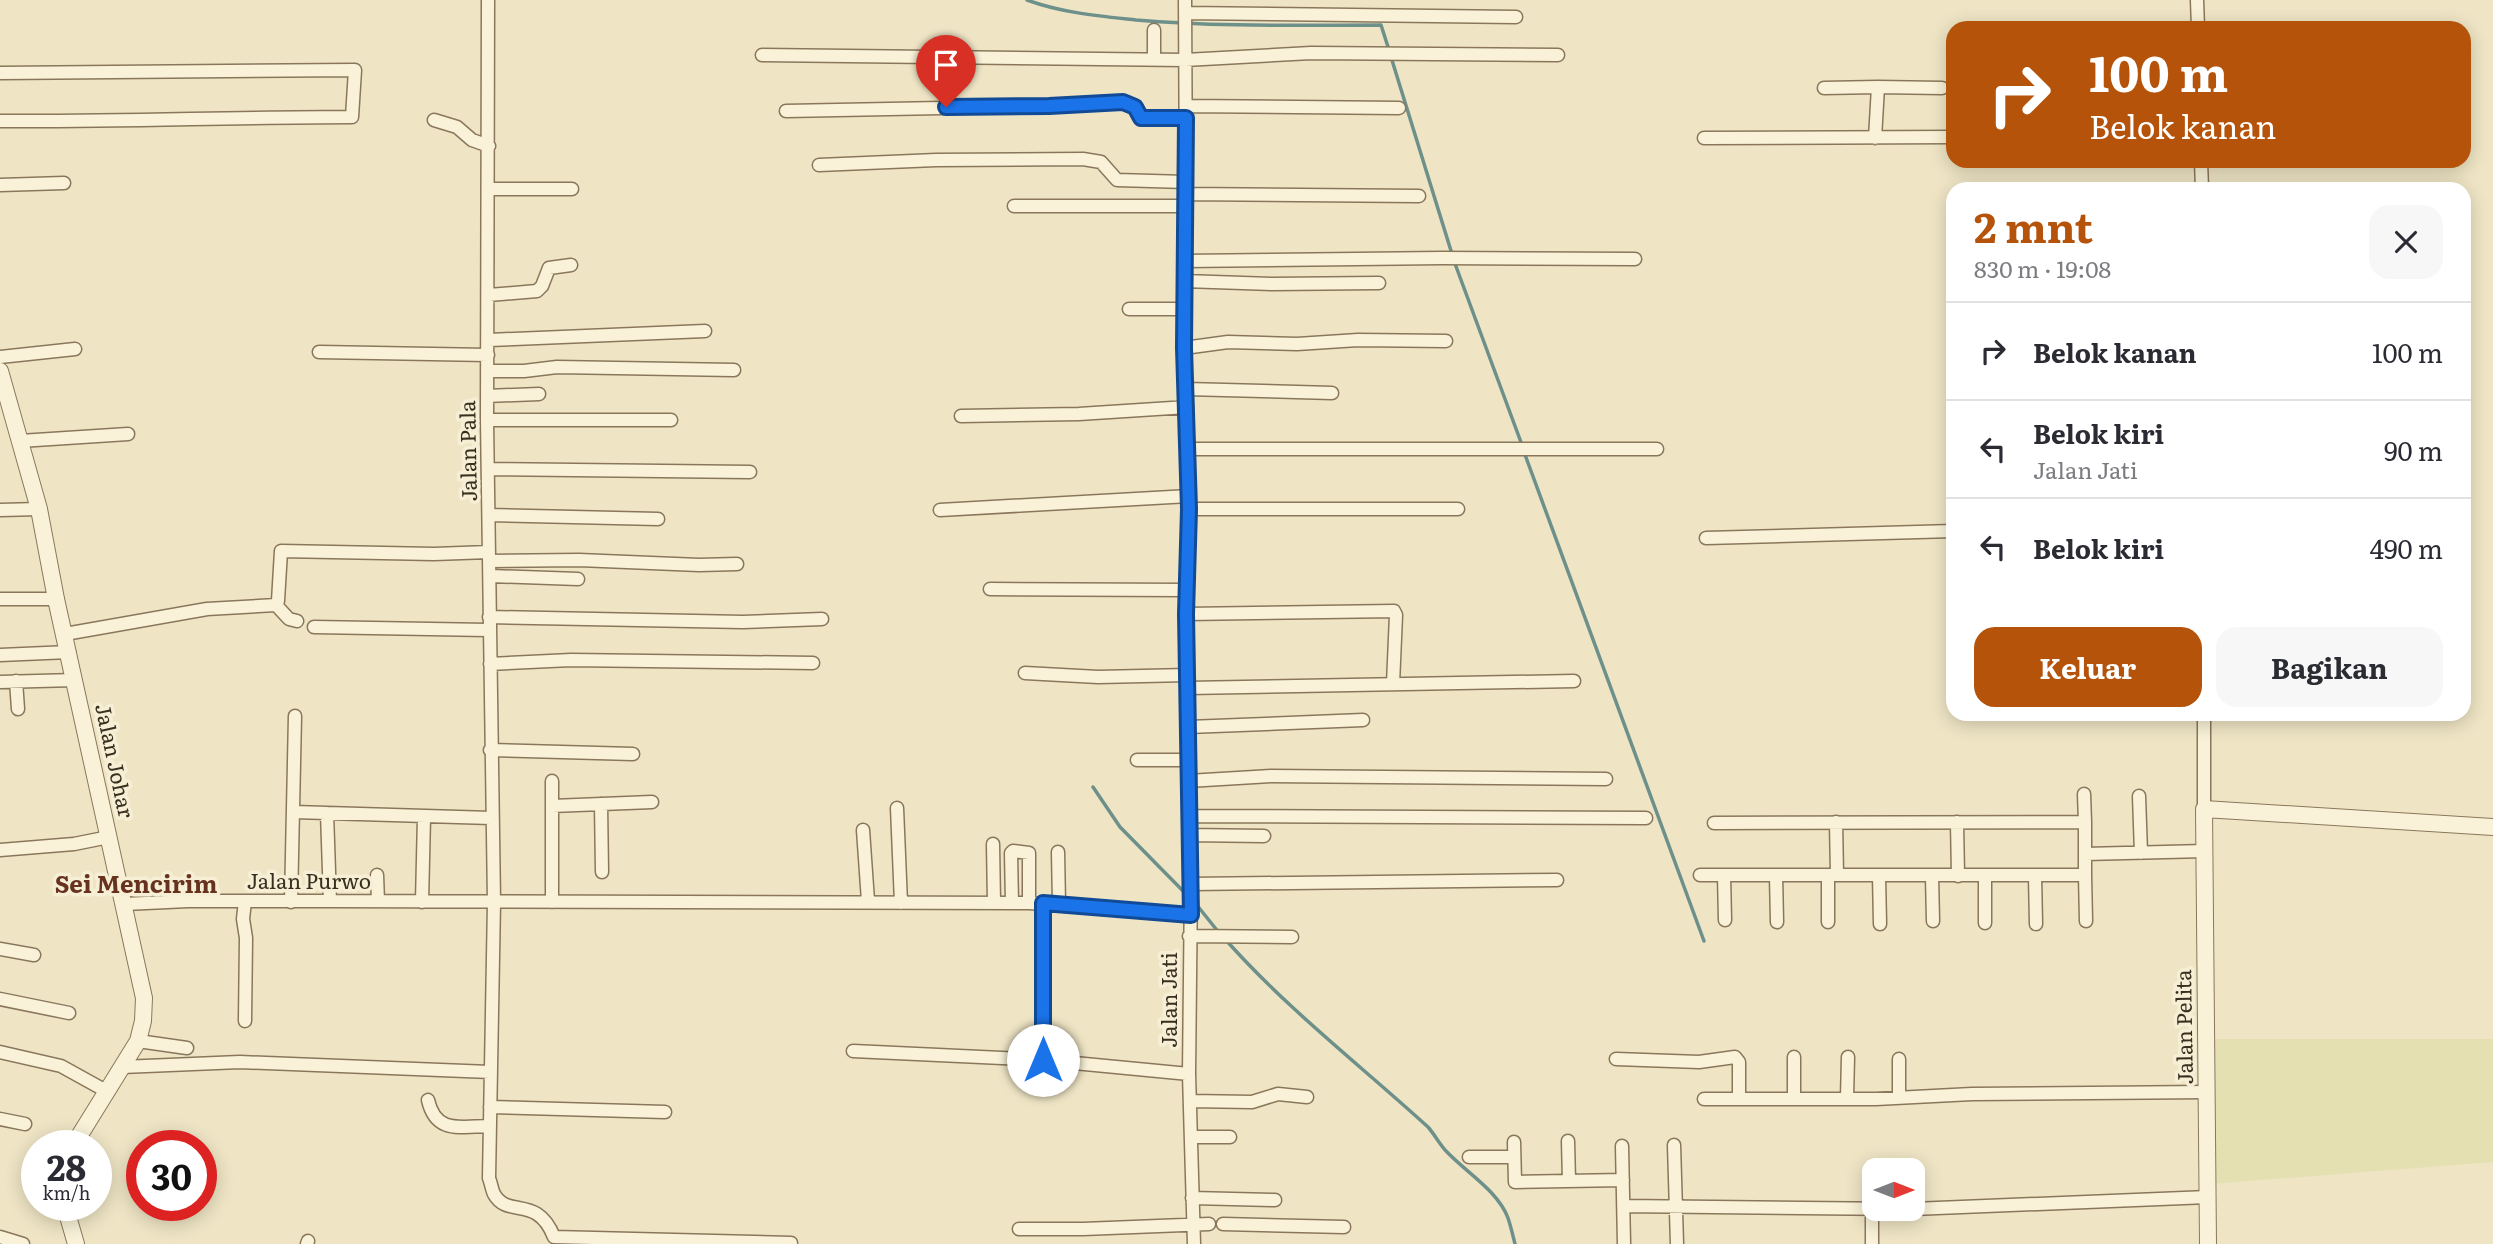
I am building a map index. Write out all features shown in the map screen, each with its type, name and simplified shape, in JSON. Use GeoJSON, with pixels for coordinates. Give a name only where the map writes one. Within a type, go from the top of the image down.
{"type":"FeatureCollection","features":[{"type":"Feature","properties":{"kind":"street","name":"Jalan Pala"},"geometry":{"type":"LineString","coordinates":[[488,0],[487,420],[494,902],[489,1178],[494,1195],[506,1205],[538,1212],[549,1223],[554,1237],[791,1243]]}},
{"type":"Feature","properties":{"kind":"street"},"geometry":{"type":"LineString","coordinates":[[1409,0],[1410,16]]}},
{"type":"Feature","properties":{"kind":"street"},"geometry":{"type":"LineString","coordinates":[[2197,0],[2198,21]]}},
{"type":"Feature","properties":{"kind":"street"},"geometry":{"type":"LineString","coordinates":[[1185,11],[1517,17]]}},
{"type":"Feature","properties":{"kind":"street","name":"Jalan Jati"},"geometry":{"type":"LineString","coordinates":[[1185,11],[1184,348],[1189,503],[1186,614],[1191,888],[1189,1074],[1194,1244]]}},
{"type":"Feature","properties":{"kind":"street"},"geometry":{"type":"LineString","coordinates":[[1154,30],[1154,60]]}},
{"type":"Feature","properties":{"kind":"street"},"geometry":{"type":"LineString","coordinates":[[762,55],[1154,60],[1311,53],[1558,55]]}},
{"type":"Feature","properties":{"kind":"street"},"geometry":{"type":"LineString","coordinates":[[0,73],[355,70],[352,117],[105,122],[0,121]]}},
{"type":"Feature","properties":{"kind":"street"},"geometry":{"type":"LineString","coordinates":[[1824,88],[1942,88]]}},
{"type":"Feature","properties":{"kind":"street"},"geometry":{"type":"LineString","coordinates":[[1875,138],[1878,88]]}},
{"type":"Feature","properties":{"kind":"street"},"geometry":{"type":"LineString","coordinates":[[786,111],[1123,102],[1135,107],[1141,118],[1186,112],[1399,108]]}},
{"type":"Feature","properties":{"kind":"street"},"geometry":{"type":"LineString","coordinates":[[434,120],[457,127],[471,140],[489,146]]}},
{"type":"Feature","properties":{"kind":"street"},"geometry":{"type":"LineString","coordinates":[[1704,138],[1946,137]]}},
{"type":"Feature","properties":{"kind":"street"},"geometry":{"type":"LineString","coordinates":[[819,165],[936,160],[1083,159],[1101,162],[1117,180],[1186,194]]}},
{"type":"Feature","properties":{"kind":"street"},"geometry":{"type":"LineString","coordinates":[[0,185],[64,183]]}},
{"type":"Feature","properties":{"kind":"street"},"geometry":{"type":"LineString","coordinates":[[488,189],[572,189]]}},
{"type":"Feature","properties":{"kind":"street"},"geometry":{"type":"LineString","coordinates":[[1014,206],[1186,194],[1419,196]]}},
{"type":"Feature","properties":{"kind":"street"},"geometry":{"type":"LineString","coordinates":[[1185,261],[1635,259]]}},
{"type":"Feature","properties":{"kind":"street"},"geometry":{"type":"LineString","coordinates":[[489,295],[537,291],[549,268],[571,265]]}},
{"type":"Feature","properties":{"kind":"street"},"geometry":{"type":"LineString","coordinates":[[1184,281],[1378,283]]}},
{"type":"Feature","properties":{"kind":"street"},"geometry":{"type":"LineString","coordinates":[[1129,309],[1184,309]]}},
{"type":"Feature","properties":{"kind":"street"},"geometry":{"type":"LineString","coordinates":[[489,340],[705,331]]}},
{"type":"Feature","properties":{"kind":"street"},"geometry":{"type":"LineString","coordinates":[[1184,348],[1228,342],[1297,344],[1358,340],[1446,341]]}},
{"type":"Feature","properties":{"kind":"street"},"geometry":{"type":"LineString","coordinates":[[0,357],[75,349]]}},
{"type":"Feature","properties":{"kind":"street"},"geometry":{"type":"LineString","coordinates":[[320,352],[488,355]]}},
{"type":"Feature","properties":{"kind":"street"},"geometry":{"type":"LineString","coordinates":[[488,371],[557,367],[734,370]]}},
{"type":"Feature","properties":{"kind":"street","name":"Jalan Johar"},"geometry":{"type":"LineString","coordinates":[[0,371],[38,509],[144,998],[143,1021],[138,1041],[84,1130]]}},
{"type":"Feature","properties":{"kind":"street"},"geometry":{"type":"LineString","coordinates":[[1186,389],[1332,393]]}},
{"type":"Feature","properties":{"kind":"street"},"geometry":{"type":"LineString","coordinates":[[487,396],[539,394]]}},
{"type":"Feature","properties":{"kind":"street"},"geometry":{"type":"LineString","coordinates":[[961,416],[1079,414],[1187,407]]}},
{"type":"Feature","properties":{"kind":"street"},"geometry":{"type":"LineString","coordinates":[[487,420],[671,420]]}},
{"type":"Feature","properties":{"kind":"street"},"geometry":{"type":"LineString","coordinates":[[20,442],[128,434]]}},
{"type":"Feature","properties":{"kind":"street"},"geometry":{"type":"LineString","coordinates":[[1188,449],[1657,449]]}},
{"type":"Feature","properties":{"kind":"street"},"geometry":{"type":"LineString","coordinates":[[488,469],[750,472]]}},
{"type":"Feature","properties":{"kind":"street"},"geometry":{"type":"LineString","coordinates":[[940,510],[1189,503],[1458,509]]}},
{"type":"Feature","properties":{"kind":"street"},"geometry":{"type":"LineString","coordinates":[[0,510],[38,509]]}},
{"type":"Feature","properties":{"kind":"street"},"geometry":{"type":"LineString","coordinates":[[490,515],[658,519]]}},
{"type":"Feature","properties":{"kind":"street"},"geometry":{"type":"LineString","coordinates":[[1706,538],[1946,531]]}},
{"type":"Feature","properties":{"kind":"street"},"geometry":{"type":"LineString","coordinates":[[276,605],[281,551],[737,564]]}},
{"type":"Feature","properties":{"kind":"street"},"geometry":{"type":"LineString","coordinates":[[490,576],[578,579]]}},
{"type":"Feature","properties":{"kind":"street"},"geometry":{"type":"LineString","coordinates":[[990,589],[1187,590]]}},
{"type":"Feature","properties":{"kind":"street"},"geometry":{"type":"LineString","coordinates":[[0,599],[56,599]]}},
{"type":"Feature","properties":{"kind":"street"},"geometry":{"type":"LineString","coordinates":[[276,605],[289,619],[296,621]]}},
{"type":"Feature","properties":{"kind":"street"},"geometry":{"type":"LineString","coordinates":[[65,634],[207,609],[276,605]]}},
{"type":"Feature","properties":{"kind":"street"},"geometry":{"type":"LineString","coordinates":[[1186,614],[1394,611],[1393,684]]}},
{"type":"Feature","properties":{"kind":"street"},"geometry":{"type":"LineString","coordinates":[[314,627],[822,619]]}},
{"type":"Feature","properties":{"kind":"street"},"geometry":{"type":"LineString","coordinates":[[0,656],[69,652]]}},
{"type":"Feature","properties":{"kind":"street"},"geometry":{"type":"LineString","coordinates":[[490,664],[571,660],[813,663]]}},
{"type":"Feature","properties":{"kind":"street"},"geometry":{"type":"LineString","coordinates":[[1025,673],[1188,681],[1393,684],[1574,681]]}},
{"type":"Feature","properties":{"kind":"street"},"geometry":{"type":"LineString","coordinates":[[16,681],[18,709]]}},
{"type":"Feature","properties":{"kind":"street"},"geometry":{"type":"LineString","coordinates":[[0,682],[75,681]]}},
{"type":"Feature","properties":{"kind":"street"},"geometry":{"type":"LineString","coordinates":[[290,902],[295,716]]}},
{"type":"Feature","properties":{"kind":"street"},"geometry":{"type":"LineString","coordinates":[[1188,727],[1363,720]]}},
{"type":"Feature","properties":{"kind":"street"},"geometry":{"type":"LineString","coordinates":[[2204,721],[2204,809],[2493,827]]}},
{"type":"Feature","properties":{"kind":"street"},"geometry":{"type":"LineString","coordinates":[[490,750],[633,754]]}},
{"type":"Feature","properties":{"kind":"street"},"geometry":{"type":"LineString","coordinates":[[1137,760],[1188,760]]}},
{"type":"Feature","properties":{"kind":"street"},"geometry":{"type":"LineString","coordinates":[[1188,781],[1271,776],[1606,779]]}},
{"type":"Feature","properties":{"kind":"street"},"geometry":{"type":"LineString","coordinates":[[552,781],[552,902]]}},
{"type":"Feature","properties":{"kind":"street"},"geometry":{"type":"LineString","coordinates":[[2084,794],[2086,921]]}},
{"type":"Feature","properties":{"kind":"street"},"geometry":{"type":"LineString","coordinates":[[2139,796],[2141,853]]}},
{"type":"Feature","properties":{"kind":"street"},"geometry":{"type":"LineString","coordinates":[[552,806],[652,802]]}},
{"type":"Feature","properties":{"kind":"street"},"geometry":{"type":"LineString","coordinates":[[601,804],[602,872]]}},
{"type":"Feature","properties":{"kind":"street"},"geometry":{"type":"LineString","coordinates":[[897,808],[901,903]]}},
{"type":"Feature","properties":{"kind":"street","name":"Jalan Pelita"},"geometry":{"type":"LineString","coordinates":[[2204,809],[2208,1244]]}},
{"type":"Feature","properties":{"kind":"street"},"geometry":{"type":"LineString","coordinates":[[294,812],[491,818]]}},
{"type":"Feature","properties":{"kind":"street"},"geometry":{"type":"LineString","coordinates":[[327,813],[330,901]]}},
{"type":"Feature","properties":{"kind":"street"},"geometry":{"type":"LineString","coordinates":[[1189,816],[1646,818]]}},
{"type":"Feature","properties":{"kind":"street"},"geometry":{"type":"LineString","coordinates":[[422,902],[424,817]]}},
{"type":"Feature","properties":{"kind":"street"},"geometry":{"type":"LineString","coordinates":[[1828,922],[1836,822]]}},
{"type":"Feature","properties":{"kind":"street"},"geometry":{"type":"LineString","coordinates":[[1957,822],[1958,876]]}},
{"type":"Feature","properties":{"kind":"street"},"geometry":{"type":"LineString","coordinates":[[1714,823],[2085,822]]}},
{"type":"Feature","properties":{"kind":"street"},"geometry":{"type":"LineString","coordinates":[[863,830],[868,901]]}},
{"type":"Feature","properties":{"kind":"street"},"geometry":{"type":"LineString","coordinates":[[1189,835],[1264,836]]}},
{"type":"Feature","properties":{"kind":"street"},"geometry":{"type":"LineString","coordinates":[[0,850],[74,844],[109,837]]}},
{"type":"Feature","properties":{"kind":"street"},"geometry":{"type":"LineString","coordinates":[[993,844],[994,903]]}},
{"type":"Feature","properties":{"kind":"street"},"geometry":{"type":"LineString","coordinates":[[1012,903],[1013,851],[1027,852],[1030,855],[1029,903]]}},
{"type":"Feature","properties":{"kind":"street"},"geometry":{"type":"LineString","coordinates":[[2085,854],[2205,851]]}},
{"type":"Feature","properties":{"kind":"street"},"geometry":{"type":"LineString","coordinates":[[1058,852],[1059,904]]}},
{"type":"Feature","properties":{"kind":"street"},"geometry":{"type":"LineString","coordinates":[[377,875],[378,901]]}},
{"type":"Feature","properties":{"kind":"street"},"geometry":{"type":"LineString","coordinates":[[1700,875],[2085,875]]}},
{"type":"Feature","properties":{"kind":"street"},"geometry":{"type":"LineString","coordinates":[[1724,875],[1725,920]]}},
{"type":"Feature","properties":{"kind":"street"},"geometry":{"type":"LineString","coordinates":[[1776,875],[1777,922]]}},
{"type":"Feature","properties":{"kind":"street"},"geometry":{"type":"LineString","coordinates":[[1879,875],[1880,924]]}},
{"type":"Feature","properties":{"kind":"street"},"geometry":{"type":"LineString","coordinates":[[1932,876],[1933,921]]}},
{"type":"Feature","properties":{"kind":"street"},"geometry":{"type":"LineString","coordinates":[[1984,876],[1985,923]]}},
{"type":"Feature","properties":{"kind":"street"},"geometry":{"type":"LineString","coordinates":[[2035,876],[2036,924]]}},
{"type":"Feature","properties":{"kind":"street"},"geometry":{"type":"LineString","coordinates":[[1191,888],[1557,880]]}},
{"type":"Feature","properties":{"kind":"street"},"geometry":{"type":"LineString","coordinates":[[245,901],[245,1021]]}},
{"type":"Feature","properties":{"kind":"street","name":"Jalan Purwo"},"geometry":{"type":"LineString","coordinates":[[125,904],[245,901],[868,901],[1043,903],[1191,910]]}},
{"type":"Feature","properties":{"kind":"street"},"geometry":{"type":"LineString","coordinates":[[1043,903],[1043,1060]]}},
{"type":"Feature","properties":{"kind":"street"},"geometry":{"type":"LineString","coordinates":[[1189,936],[1292,937]]}},
{"type":"Feature","properties":{"kind":"street"},"geometry":{"type":"LineString","coordinates":[[0,949],[34,955]]}},
{"type":"Feature","properties":{"kind":"street"},"geometry":{"type":"LineString","coordinates":[[0,999],[69,1013]]}},
{"type":"Feature","properties":{"kind":"street"},"geometry":{"type":"LineString","coordinates":[[138,1041],[187,1048]]}},
{"type":"Feature","properties":{"kind":"street"},"geometry":{"type":"LineString","coordinates":[[853,1051],[1043,1060],[1189,1074]]}},
{"type":"Feature","properties":{"kind":"street"},"geometry":{"type":"LineString","coordinates":[[0,1052],[61,1066],[108,1092]]}},
{"type":"Feature","properties":{"kind":"street"},"geometry":{"type":"LineString","coordinates":[[1616,1059],[1699,1062],[1735,1057],[1739,1062],[1739,1099]]}},
{"type":"Feature","properties":{"kind":"street"},"geometry":{"type":"LineString","coordinates":[[1794,1057],[1794,1098]]}},
{"type":"Feature","properties":{"kind":"street"},"geometry":{"type":"LineString","coordinates":[[1847,1098],[1848,1057]]}},
{"type":"Feature","properties":{"kind":"street"},"geometry":{"type":"LineString","coordinates":[[1899,1059],[1899,1098]]}},
{"type":"Feature","properties":{"kind":"street"},"geometry":{"type":"LineString","coordinates":[[122,1067],[240,1062],[490,1072]]}},
{"type":"Feature","properties":{"kind":"street"},"geometry":{"type":"LineString","coordinates":[[1704,1099],[2207,1092]]}},
{"type":"Feature","properties":{"kind":"street"},"geometry":{"type":"LineString","coordinates":[[1190,1101],[1252,1102],[1278,1094],[1307,1097]]}},
{"type":"Feature","properties":{"kind":"street"},"geometry":{"type":"LineString","coordinates":[[428,1100],[430,1112],[442,1124],[490,1126]]}},
{"type":"Feature","properties":{"kind":"street"},"geometry":{"type":"LineString","coordinates":[[490,1107],[665,1112]]}},
{"type":"Feature","properties":{"kind":"street"},"geometry":{"type":"LineString","coordinates":[[0,1119],[25,1124]]}},
{"type":"Feature","properties":{"kind":"street"},"geometry":{"type":"LineString","coordinates":[[1191,1137],[1230,1137]]}},
{"type":"Feature","properties":{"kind":"street"},"geometry":{"type":"LineString","coordinates":[[1568,1141],[1569,1181]]}},
{"type":"Feature","properties":{"kind":"street"},"geometry":{"type":"LineString","coordinates":[[1514,1142],[1515,1182],[1623,1180]]}},
{"type":"Feature","properties":{"kind":"street"},"geometry":{"type":"LineString","coordinates":[[1674,1145],[1677,1244]]}},
{"type":"Feature","properties":{"kind":"street"},"geometry":{"type":"LineString","coordinates":[[1622,1146],[1624,1244]]}},
{"type":"Feature","properties":{"kind":"street"},"geometry":{"type":"LineString","coordinates":[[1469,1157],[1514,1157]]}},
{"type":"Feature","properties":{"kind":"street"},"geometry":{"type":"LineString","coordinates":[[1925,1209],[2208,1197]]}},
{"type":"Feature","properties":{"kind":"street"},"geometry":{"type":"LineString","coordinates":[[1192,1198],[1275,1200]]}},
{"type":"Feature","properties":{"kind":"street"},"geometry":{"type":"LineString","coordinates":[[1623,1206],[1862,1210]]}},
{"type":"Feature","properties":{"kind":"street"},"geometry":{"type":"LineString","coordinates":[[69,1221],[76,1244]]}},
{"type":"Feature","properties":{"kind":"street"},"geometry":{"type":"LineString","coordinates":[[1872,1222],[1872,1244]]}},
{"type":"Feature","properties":{"kind":"street"},"geometry":{"type":"LineString","coordinates":[[1019,1229],[1209,1224]]}},
{"type":"Feature","properties":{"kind":"street"},"geometry":{"type":"LineString","coordinates":[[1223,1224],[1344,1227]]}},
{"type":"Feature","properties":{"kind":"street"},"geometry":{"type":"LineString","coordinates":[[0,1237],[23,1244]]}},
{"type":"Feature","properties":{"kind":"shaded area"},"geometry":{"type":"Polygon","coordinates":[[[2212,1039],[2493,1039],[2493,1162],[2211,1184],[2212,1039]]]}},
{"type":"Feature","properties":{"kind":"waterway"},"geometry":{"type":"LineString","coordinates":[[1027,0],[1081,13],[1136,20],[1197,24],[1381,25],[1389,50]]}},
{"type":"Feature","properties":{"kind":"waterway"},"geometry":{"type":"LineString","coordinates":[[1391,57],[1452,254]]}},
{"type":"Feature","properties":{"kind":"waterway"},"geometry":{"type":"LineString","coordinates":[[1454,261],[1522,445]]}},
{"type":"Feature","properties":{"kind":"waterway"},"geometry":{"type":"LineString","coordinates":[[1524,452],[1704,941]]}},
{"type":"Feature","properties":{"kind":"waterway"},"geometry":{"type":"LineString","coordinates":[[1093,787],[1120,827],[1188,896]]}},
{"type":"Feature","properties":{"kind":"waterway"},"geometry":{"type":"LineString","coordinates":[[1196,904],[1220,934]]}},
{"type":"Feature","properties":{"kind":"waterway"},"geometry":{"type":"LineString","coordinates":[[1225,939],[1273,989],[1428,1127],[1447,1152],[1490,1191],[1508,1218],[1515,1244]]}},
{"type":"Feature","properties":{"kind":"district","name":"Sei Mencirim"},"geometry":{"type":"Point","coordinates":[136,885]}},
{"type":"Feature","properties":{"kind":"route"},"geometry":{"type":"LineString","coordinates":[[946,107],[1123,102],[1135,107],[1141,118],[1186,118],[1184,348],[1189,509],[1186,614],[1191,915],[1043,903],[1043,1060]]}}]}
